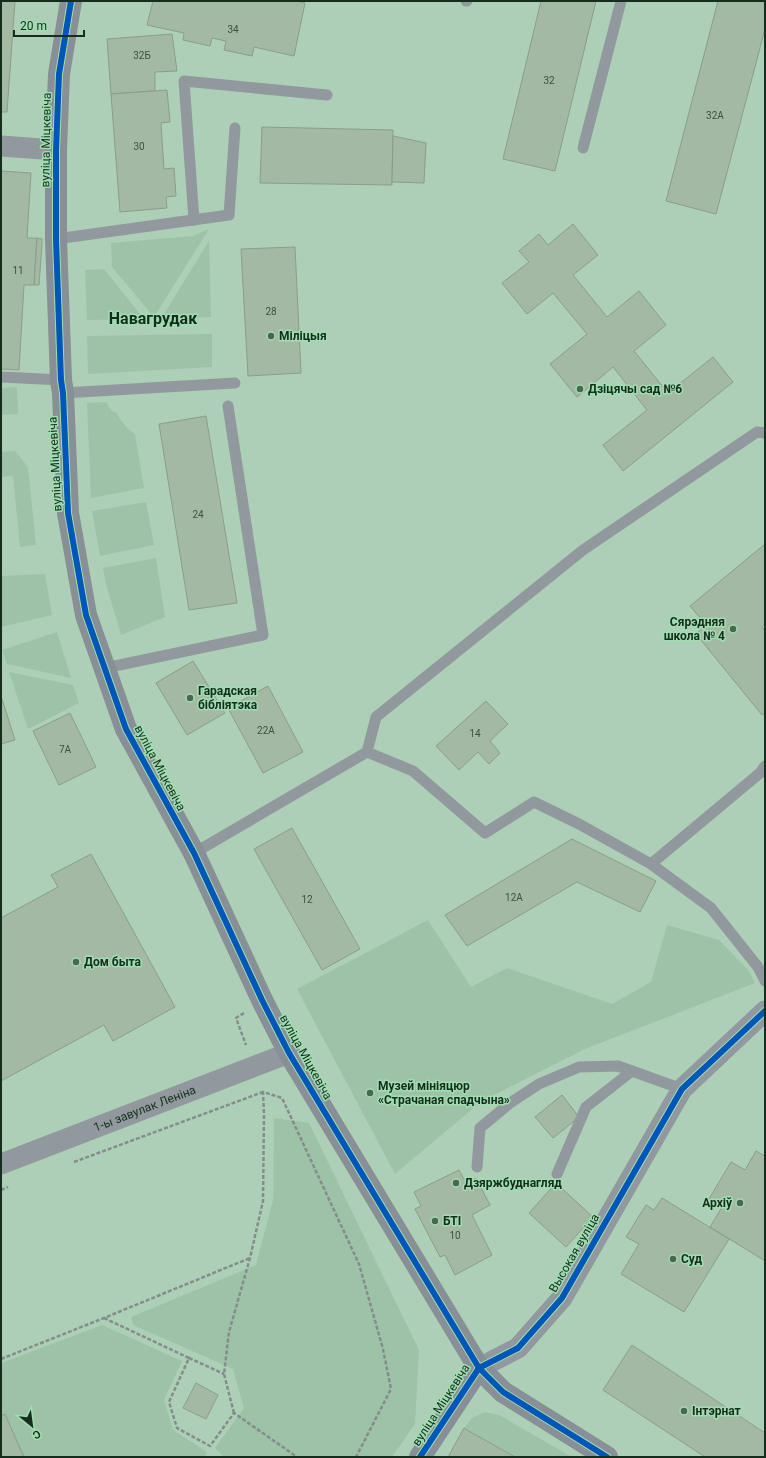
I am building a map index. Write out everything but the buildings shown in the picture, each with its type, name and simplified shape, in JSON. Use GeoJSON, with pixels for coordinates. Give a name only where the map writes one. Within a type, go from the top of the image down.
{"type":"FeatureCollection","features":[{"type":"Feature","properties":{"kind":"street","name":"вуліца Міцкевіча"},"geometry":{"type":"LineString","coordinates":[[70,1],[59,74],[56,150],[56,239],[68,513],[86,615],[126,729],[194,853],[262,1000],[289,1053],[479,1368],[420,1457]]}},
{"type":"Feature","properties":{"kind":"street"},"geometry":{"type":"LineString","coordinates":[[1,146],[56,150]]}},
{"type":"Feature","properties":{"kind":"street","name":"Высокая вуліца"},"geometry":{"type":"LineString","coordinates":[[479,1368],[518,1348],[562,1298],[682,1089],[765,1011]]}},
{"type":"Feature","properties":{"kind":"street","name":"1-ы завулак Леніна"},"geometry":{"type":"LineString","coordinates":[[1,1164],[289,1053]]}},
{"type":"Feature","properties":{"kind":"street"},"geometry":{"type":"LineString","coordinates":[[479,1368],[503,1392],[607,1457]]}},
{"type":"Feature","properties":{"kind":"lane"},"geometry":{"type":"LineString","coordinates":[[583,148],[621,1]]}},
{"type":"Feature","properties":{"kind":"lane"},"geometry":{"type":"LineString","coordinates":[[194,220],[184,81],[327,96]]}},
{"type":"Feature","properties":{"kind":"lane"},"geometry":{"type":"LineString","coordinates":[[56,239],[229,215],[235,128]]}},
{"type":"Feature","properties":{"kind":"lane"},"geometry":{"type":"LineString","coordinates":[[1,377],[62,386],[235,383]]}},
{"type":"Feature","properties":{"kind":"lane"},"geometry":{"type":"LineString","coordinates":[[105,668],[263,635],[228,406]]}},
{"type":"Feature","properties":{"kind":"lane"},"geometry":{"type":"LineString","coordinates":[[194,853],[367,752],[376,717],[583,550],[757,432],[765,433]]}},
{"type":"Feature","properties":{"kind":"lane"},"geometry":{"type":"LineString","coordinates":[[367,752],[413,770],[485,833],[534,802],[579,824],[651,864],[711,908],[758,967],[765,981]]}},
{"type":"Feature","properties":{"kind":"lane"},"geometry":{"type":"LineString","coordinates":[[651,864],[760,773],[765,766]]}},
{"type":"Feature","properties":{"kind":"lane"},"geometry":{"type":"LineString","coordinates":[[477,1167],[480,1128],[510,1103],[539,1084],[579,1067],[618,1066],[682,1089]]}},
{"type":"Feature","properties":{"kind":"lane"},"geometry":{"type":"LineString","coordinates":[[557,1174],[586,1107],[632,1071]]}},
{"type":"Feature","properties":{"kind":"path"},"geometry":{"type":"LineString","coordinates":[[262,1000],[236,1018],[263,1092],[264,1201],[229,1332],[224,1374],[234,1413],[297,1457]]}},
{"type":"Feature","properties":{"kind":"path"},"geometry":{"type":"LineString","coordinates":[[71,1163],[263,1092],[282,1098],[310,1155],[359,1264],[383,1349],[391,1389],[356,1457]]}},
{"type":"Feature","properties":{"kind":"path"},"geometry":{"type":"LineString","coordinates":[[1,1190],[13,1185]]}},
{"type":"Feature","properties":{"kind":"path"},"geometry":{"type":"LineString","coordinates":[[1,1359],[250,1258]]}},
{"type":"Feature","properties":{"kind":"path"},"geometry":{"type":"LineString","coordinates":[[104,1318],[224,1374]]}},
{"type":"Feature","properties":{"kind":"path"},"geometry":{"type":"LineString","coordinates":[[189,1358],[169,1402],[177,1428],[210,1446],[234,1413]]}},
{"type":"Feature","properties":{"kind":"green space"},"geometry":{"type":"Polygon","coordinates":[[[209,229],[154,317],[112,267],[111,243],[193,236],[209,229]]]}},
{"type":"Feature","properties":{"kind":"green space"},"geometry":{"type":"Polygon","coordinates":[[[209,241],[211,317],[161,319],[209,241]]]}},
{"type":"Feature","properties":{"kind":"green space"},"geometry":{"type":"Polygon","coordinates":[[[104,269],[144,319],[87,320],[85,270],[104,269]]]}},
{"type":"Feature","properties":{"kind":"green space"},"geometry":{"type":"Polygon","coordinates":[[[212,334],[212,367],[88,374],[87,336],[212,334]]]}},
{"type":"Feature","properties":{"kind":"green space"},"geometry":{"type":"Polygon","coordinates":[[[17,387],[18,414],[1,415],[1,388],[17,387]]]}},
{"type":"Feature","properties":{"kind":"green space"},"geometry":{"type":"Polygon","coordinates":[[[106,402],[111,410],[117,413],[128,429],[135,434],[144,488],[91,498],[87,403],[106,402]]]}},
{"type":"Feature","properties":{"kind":"green space"},"geometry":{"type":"Polygon","coordinates":[[[15,451],[28,467],[36,545],[20,547],[13,476],[1,477],[1,452],[15,451]]]}},
{"type":"Feature","properties":{"kind":"green space"},"geometry":{"type":"Polygon","coordinates":[[[146,502],[154,545],[100,556],[92,511],[146,502]]]}},
{"type":"Feature","properties":{"kind":"green space"},"geometry":{"type":"Polygon","coordinates":[[[156,558],[165,617],[121,635],[106,584],[103,568],[156,558]]]}},
{"type":"Feature","properties":{"kind":"green space"},"geometry":{"type":"Polygon","coordinates":[[[45,574],[52,615],[1,627],[1,576],[45,574]]]}},
{"type":"Feature","properties":{"kind":"green space"},"geometry":{"type":"Polygon","coordinates":[[[57,632],[71,678],[7,664],[2,650],[57,632]]]}},
{"type":"Feature","properties":{"kind":"green space"},"geometry":{"type":"Polygon","coordinates":[[[9,672],[73,685],[79,703],[28,729],[9,672]]]}},
{"type":"Feature","properties":{"kind":"green space"},"geometry":{"type":"Polygon","coordinates":[[[428,920],[471,987],[507,968],[612,1004],[651,982],[667,925],[719,940],[749,971],[755,983],[585,1049],[482,1101],[395,1174],[297,989],[428,920]]]}},
{"type":"Feature","properties":{"kind":"green space"},"geometry":{"type":"Polygon","coordinates":[[[274,1118],[309,1123],[419,1350],[415,1424],[392,1457],[224,1457],[215,1448],[244,1408],[233,1369],[133,1325],[131,1317],[256,1265],[273,1200],[274,1118]]]}},
{"type":"Feature","properties":{"kind":"green space"},"geometry":{"type":"Polygon","coordinates":[[[102,1325],[182,1361],[164,1400],[173,1430],[207,1452],[205,1457],[1,1457],[1,1363],[102,1325]]]}},
{"type":"Feature","properties":{"kind":"green space"},"geometry":{"type":"Polygon","coordinates":[[[485,1412],[499,1415],[572,1457],[515,1457],[464,1428],[472,1418],[485,1412]]]}},
{"type":"Feature","properties":{"kind":"cycle path"},"geometry":{"type":"LineString","coordinates":[[71,1],[59,74],[56,150],[56,239],[68,513],[86,615],[126,729],[194,853],[262,1000],[289,1053],[479,1368],[503,1392],[607,1457]]}},
{"type":"Feature","properties":{"kind":"cycle path"},"geometry":{"type":"LineString","coordinates":[[420,1457],[479,1368],[518,1348],[562,1298],[682,1089],[765,1011]]}},
{"type":"Feature","properties":{"kind":"place","name":"Міліцыя"},"geometry":{"type":"Point","coordinates":[271,336]}},
{"type":"Feature","properties":{"kind":"place","name":"Дзіцячы сад №6"},"geometry":{"type":"Point","coordinates":[580,389]}},
{"type":"Feature","properties":{"kind":"place","name":"Сярэдняя школа № 4"},"geometry":{"type":"Point","coordinates":[733,629]}},
{"type":"Feature","properties":{"kind":"place","name":"Гарадская бібліятэка"},"geometry":{"type":"Point","coordinates":[190,698]}},
{"type":"Feature","properties":{"kind":"place","name":"Дом быта"},"geometry":{"type":"Point","coordinates":[76,962]}},
{"type":"Feature","properties":{"kind":"place","name":"Музей мініяцюр «Страчаная спадчына»"},"geometry":{"type":"Point","coordinates":[370,1093]}},
{"type":"Feature","properties":{"kind":"place","name":"Дзяржбуднагляд"},"geometry":{"type":"Point","coordinates":[456,1183]}},
{"type":"Feature","properties":{"kind":"place","name":"Архіў"},"geometry":{"type":"Point","coordinates":[740,1203]}},
{"type":"Feature","properties":{"kind":"place","name":"БТІ"},"geometry":{"type":"Point","coordinates":[435,1221]}},
{"type":"Feature","properties":{"kind":"place","name":"Суд"},"geometry":{"type":"Point","coordinates":[673,1259]}},
{"type":"Feature","properties":{"kind":"place","name":"Інтэрнат"},"geometry":{"type":"Point","coordinates":[684,1411]}},
{"type":"Feature","properties":{"kind":"district","name":"Навагрудак"},"geometry":{"type":"Point","coordinates":[153,318]}}]}
